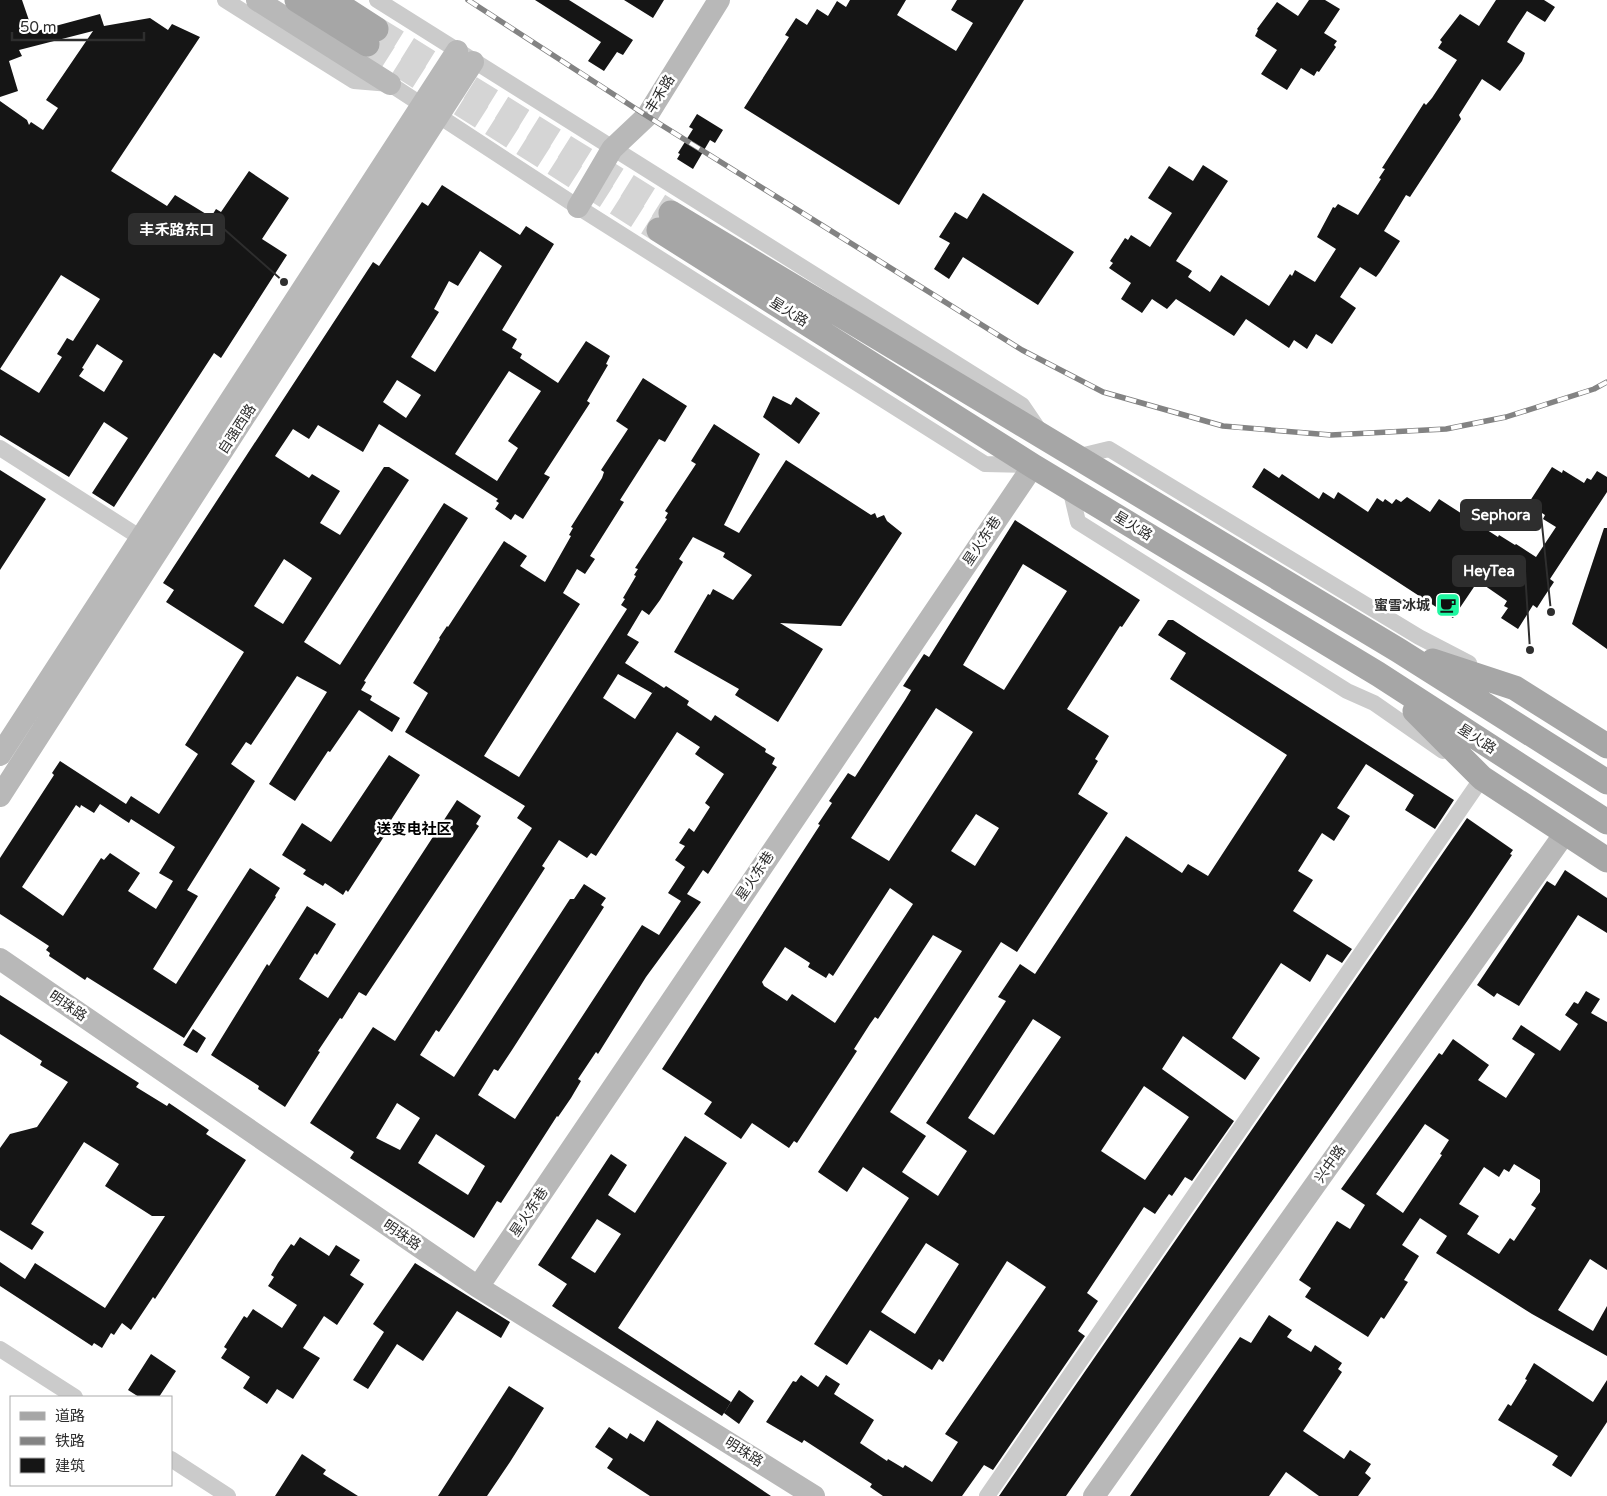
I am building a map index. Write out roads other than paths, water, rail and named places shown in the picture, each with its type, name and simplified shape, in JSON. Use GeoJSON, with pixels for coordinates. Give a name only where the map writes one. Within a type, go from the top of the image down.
{"type":"FeatureCollection","features":[{"type":"Feature","properties":{"kind":"main road"},"geometry":{"type":"LineString","coordinates":[[297,0],[371,36],[331,0]]}},
{"type":"Feature","properties":{"kind":"main road","name":"星火路"},"geometry":{"type":"LineString","coordinates":[[1607,782],[1398,650],[1046,440],[665,221],[1033,466],[1378,674],[1607,822]]}},
{"type":"Feature","properties":{"kind":"main road"},"geometry":{"type":"LineString","coordinates":[[1398,650],[1515,688],[1607,746]]}},
{"type":"Feature","properties":{"kind":"main road"},"geometry":{"type":"LineString","coordinates":[[1378,674],[1482,778],[1607,860]]}},
{"type":"Feature","properties":{"kind":"street"},"geometry":{"type":"LineString","coordinates":[[225,0],[354,81],[390,84]]}},
{"type":"Feature","properties":{"kind":"street"},"geometry":{"type":"LineString","coordinates":[[256,0],[390,84],[578,207],[985,464],[1033,466]]}},
{"type":"Feature","properties":{"kind":"street"},"geometry":{"type":"LineString","coordinates":[[377,0],[1022,405],[1046,440]]}},
{"type":"Feature","properties":{"kind":"street","name":"丰禾路"},"geometry":{"type":"LineString","coordinates":[[578,207],[612,149],[647,116],[719,0]]}},
{"type":"Feature","properties":{"kind":"street","name":"自强西路"},"geometry":{"type":"LineString","coordinates":[[0,796],[465,56]]}},
{"type":"Feature","properties":{"kind":"street","name":"自强西路"},"geometry":{"type":"LineString","coordinates":[[0,755],[141,538],[431,111]]}},
{"type":"Feature","properties":{"kind":"street"},"geometry":{"type":"LineString","coordinates":[[0,448],[141,538]]}},
{"type":"Feature","properties":{"kind":"street"},"geometry":{"type":"LineString","coordinates":[[1076,458],[1109,449],[1419,637],[1515,688]]}},
{"type":"Feature","properties":{"kind":"street","name":"星火东巷"},"geometry":{"type":"LineString","coordinates":[[478,1287],[1033,466]]}},
{"type":"Feature","properties":{"kind":"street"},"geometry":{"type":"LineString","coordinates":[[988,1496],[1482,778],[1374,704],[1347,691],[1078,522],[1070,488]]}},
{"type":"Feature","properties":{"kind":"street","name":"兴中路"},"geometry":{"type":"LineString","coordinates":[[1094,1496],[1565,833]]}},
{"type":"Feature","properties":{"kind":"street","name":"明珠路"},"geometry":{"type":"LineString","coordinates":[[0,959],[478,1287],[814,1496]]}},
{"type":"Feature","properties":{"kind":"street"},"geometry":{"type":"LineString","coordinates":[[0,1349],[73,1396]]}},
{"type":"Feature","properties":{"kind":"street"},"geometry":{"type":"LineString","coordinates":[[172,1461],[228,1496]]}},
{"type":"Feature","properties":{"kind":"tunnel"},"geometry":{"type":"LineString","coordinates":[[376,29],[671,213]]}},
{"type":"Feature","properties":{"kind":"tunnel"},"geometry":{"type":"LineString","coordinates":[[367,44],[659,230]]}},
{"type":"Feature","properties":{"kind":"railway"},"geometry":{"type":"LineString","coordinates":[[468,0],[647,116],[1022,350],[1103,392],[1223,426],[1331,435],[1446,429],[1506,417],[1594,389],[1607,382]]}},
{"type":"Feature","properties":{"kind":"place","name":"丰禾路东口"},"geometry":{"type":"Point","coordinates":[284,282]}},
{"type":"Feature","properties":{"kind":"place","name":"蜜雪冰城"},"geometry":{"type":"Point","coordinates":[1448,605]}},
{"type":"Feature","properties":{"kind":"place","name":"Sephora"},"geometry":{"type":"Point","coordinates":[1551,612]}},
{"type":"Feature","properties":{"kind":"place","name":"HeyTea"},"geometry":{"type":"Point","coordinates":[1530,650]}},
{"type":"Feature","properties":{"kind":"district","name":"送变电社区"},"geometry":{"type":"Point","coordinates":[414,829]}}]}
